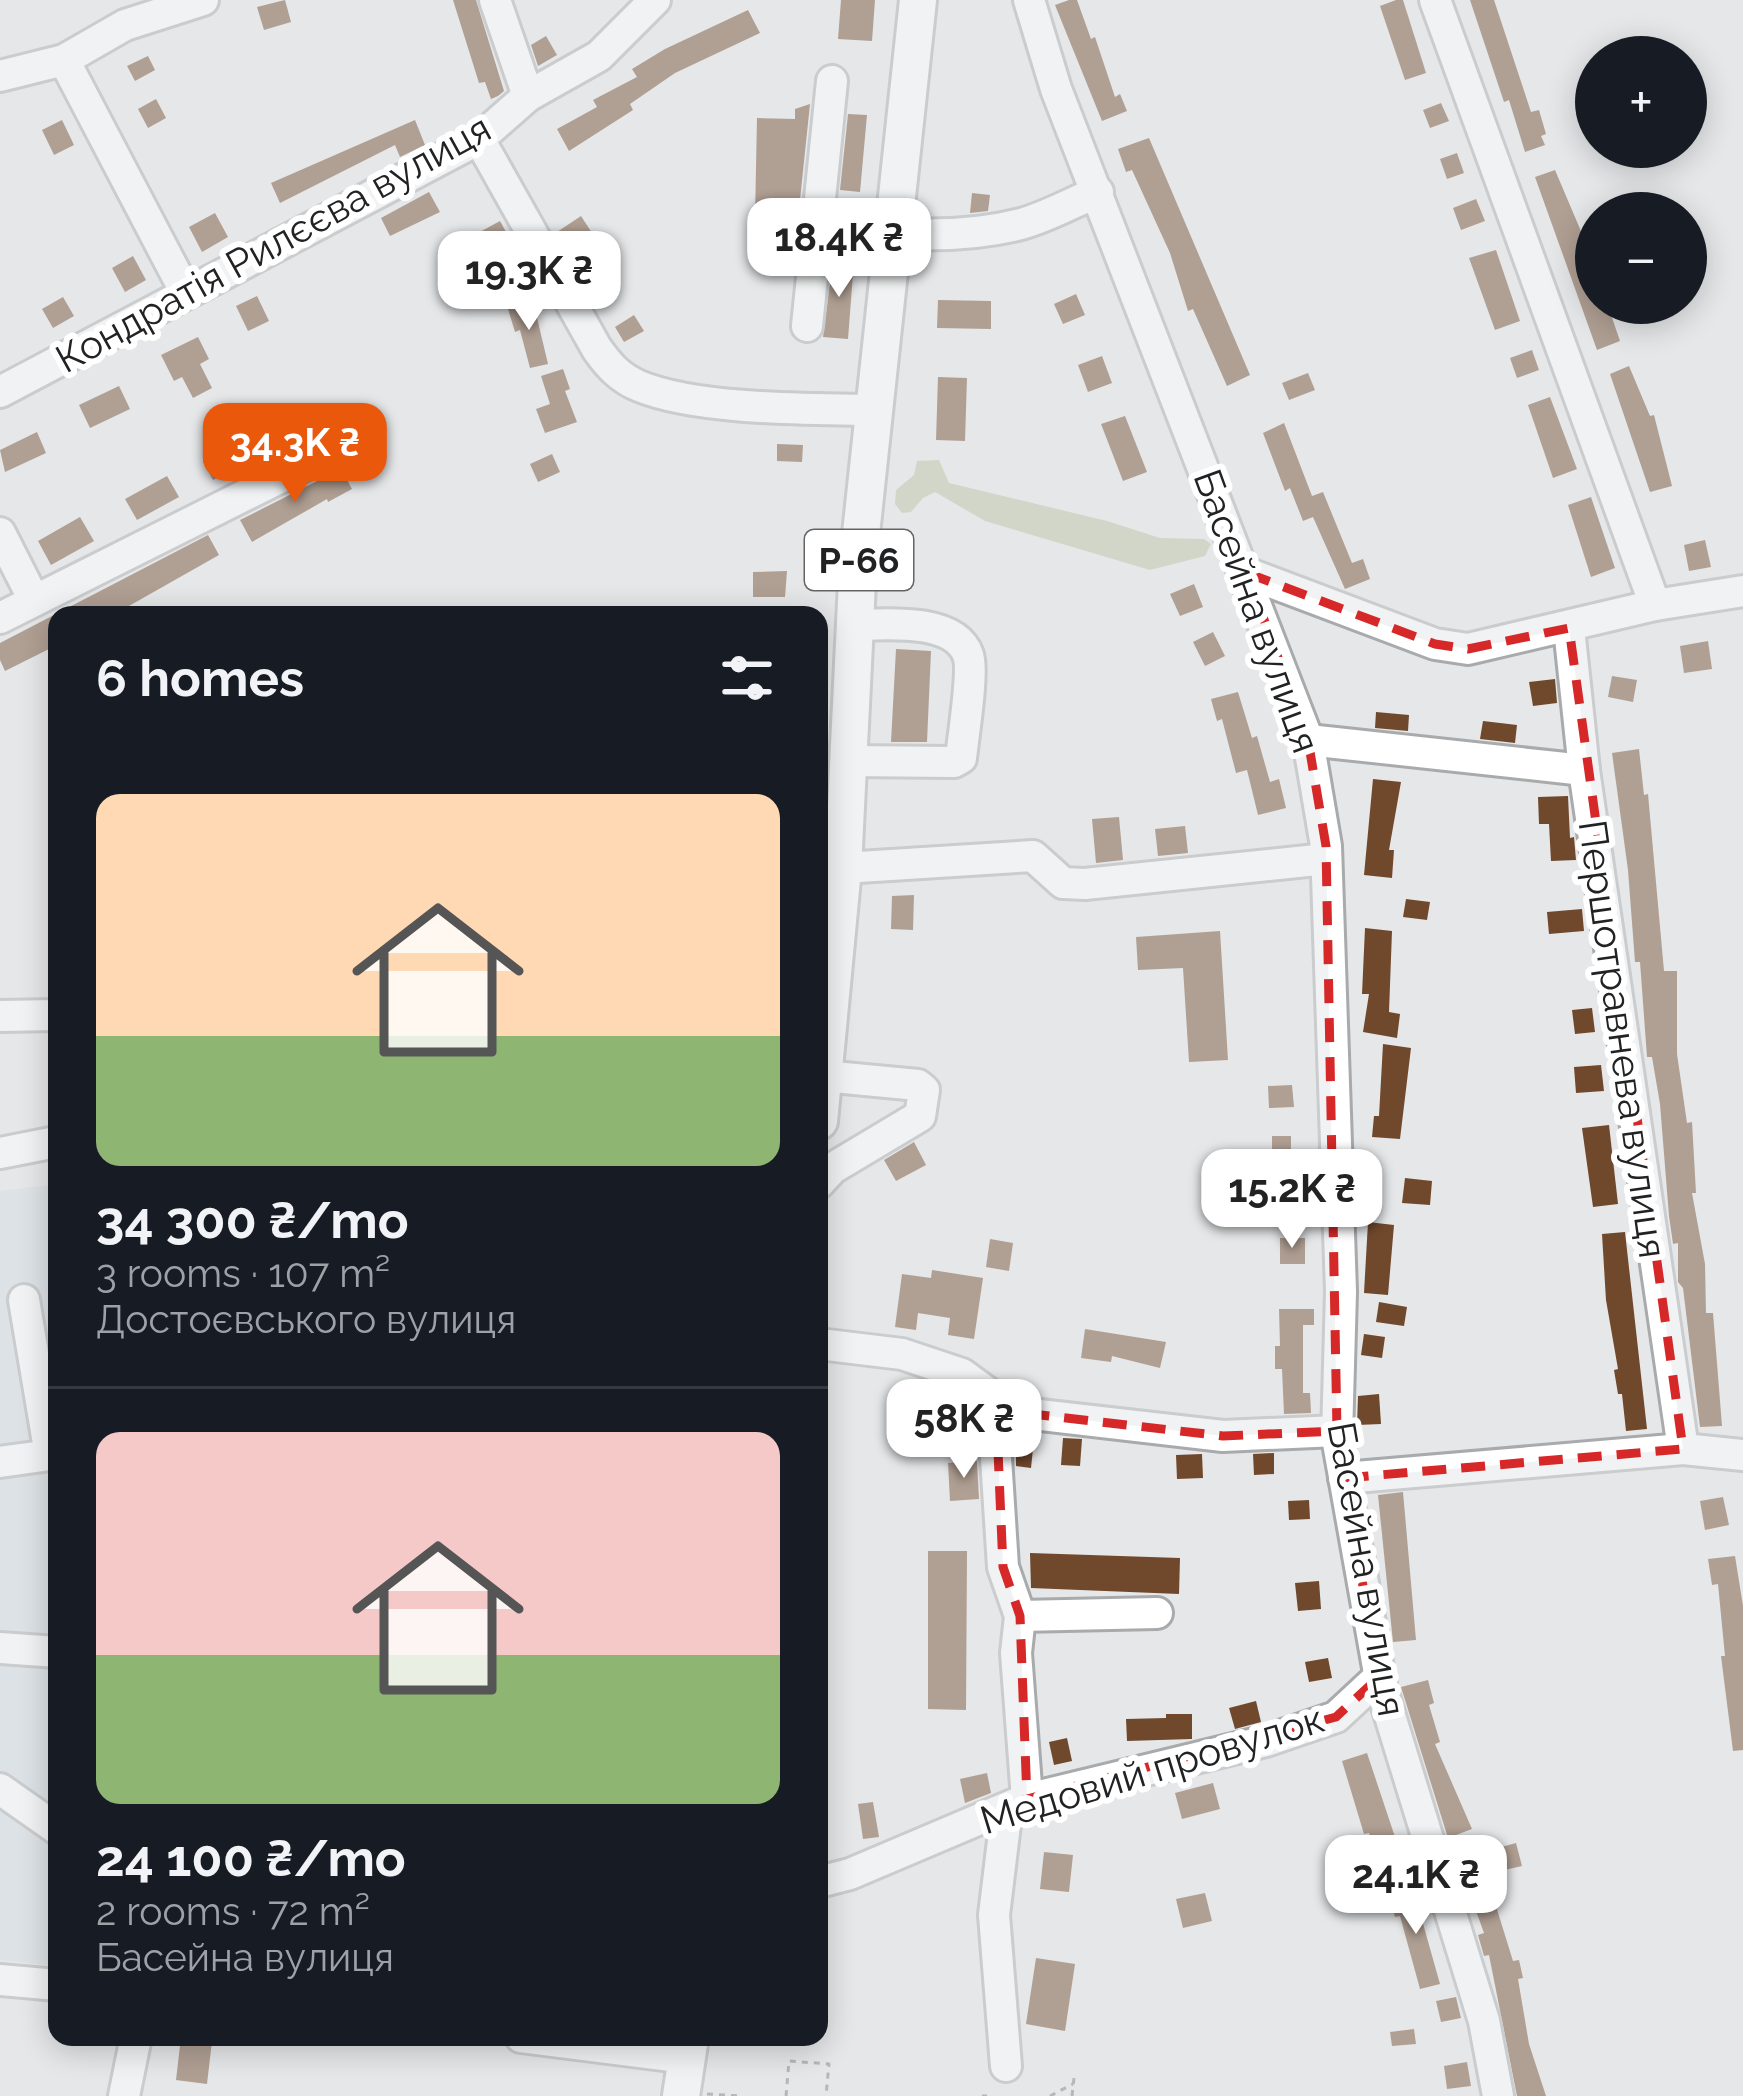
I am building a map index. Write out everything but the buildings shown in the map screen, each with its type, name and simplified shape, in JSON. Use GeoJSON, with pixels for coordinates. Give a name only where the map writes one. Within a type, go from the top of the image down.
{"type":"FeatureCollection","features":[{"type":"Feature","properties":{"kind":"main road","name":"Р-66"},"geometry":{"type":"LineString","coordinates":[[828,957],[831,867],[849,761],[873,410],[918,0]]}},
{"type":"Feature","properties":{"kind":"street"},"geometry":{"type":"LineString","coordinates":[[0,76],[64,60],[121,13],[202,0]]}},
{"type":"Feature","properties":{"kind":"street"},"geometry":{"type":"LineString","coordinates":[[495,0],[527,96]]}},
{"type":"Feature","properties":{"kind":"street","name":"Басейна вулиця"},"geometry":{"type":"LineString","coordinates":[[1029,0],[1056,89],[1309,740],[1327,859],[1342,1292],[1337,1431],[1379,1678],[1484,2020],[1498,2096]]}},
{"type":"Feature","properties":{"kind":"street"},"geometry":{"type":"LineString","coordinates":[[1435,0],[1655,605]]}},
{"type":"Feature","properties":{"kind":"street","name":"Кондратія Рилєєва вулиця"},"geometry":{"type":"LineString","coordinates":[[0,392],[479,139],[527,96],[599,56],[651,1]]}},
{"type":"Feature","properties":{"kind":"street"},"geometry":{"type":"LineString","coordinates":[[64,60],[186,293]]}},
{"type":"Feature","properties":{"kind":"street"},"geometry":{"type":"LineString","coordinates":[[807,326],[832,81]]}},
{"type":"Feature","properties":{"kind":"street"},"geometry":{"type":"LineString","coordinates":[[479,139],[613,371],[636,386],[668,395],[793,409],[873,410]]}},
{"type":"Feature","properties":{"kind":"street"},"geometry":{"type":"LineString","coordinates":[[817,227],[892,235],[971,233],[1024,223],[1098,192]]}},
{"type":"Feature","properties":{"kind":"street"},"geometry":{"type":"LineString","coordinates":[[0,617],[335,450]]}},
{"type":"Feature","properties":{"kind":"street"},"geometry":{"type":"LineString","coordinates":[[0,533],[34,600]]}},
{"type":"Feature","properties":{"kind":"street"},"geometry":{"type":"LineString","coordinates":[[1246,573],[1435,644],[1468,649],[1655,605],[1743,591]]}},
{"type":"Feature","properties":{"kind":"street"},"geometry":{"type":"LineString","coordinates":[[849,761],[954,762],[961,758],[970,658],[961,643],[931,628],[907,623],[856,625]]}},
{"type":"Feature","properties":{"kind":"street","name":"Першотравнева вулиця"},"geometry":{"type":"LineString","coordinates":[[1569,628],[1584,770],[1682,1449]]}},
{"type":"Feature","properties":{"kind":"street"},"geometry":{"type":"LineString","coordinates":[[1309,740],[1584,770]]}},
{"type":"Feature","properties":{"kind":"street"},"geometry":{"type":"LineString","coordinates":[[831,867],[1033,856],[1063,883],[1085,884],[1327,859]]}},
{"type":"Feature","properties":{"kind":"street"},"geometry":{"type":"LineString","coordinates":[[0,1016],[48,1015]]}},
{"type":"Feature","properties":{"kind":"street"},"geometry":{"type":"LineString","coordinates":[[828,1076],[918,1085],[925,1090],[920,1116],[828,1173]]}},
{"type":"Feature","properties":{"kind":"street"},"geometry":{"type":"LineString","coordinates":[[0,1153],[48,1144]]}},
{"type":"Feature","properties":{"kind":"street"},"geometry":{"type":"LineString","coordinates":[[24,1300],[48,1443]]}},
{"type":"Feature","properties":{"kind":"street"},"geometry":{"type":"LineString","coordinates":[[828,1346],[902,1354],[962,1374],[1014,1412],[1223,1436],[1337,1431]]}},
{"type":"Feature","properties":{"kind":"street"},"geometry":{"type":"LineString","coordinates":[[1006,2066],[994,1915],[1017,1804],[1020,1616],[1003,1567],[995,1442],[997,1428],[1014,1412]]}},
{"type":"Feature","properties":{"kind":"street"},"geometry":{"type":"LineString","coordinates":[[1344,1478],[1682,1449],[1743,1456]]}},
{"type":"Feature","properties":{"kind":"street"},"geometry":{"type":"LineString","coordinates":[[0,1462],[48,1455]]}},
{"type":"Feature","properties":{"kind":"street"},"geometry":{"type":"LineString","coordinates":[[1020,1616],[1157,1613]]}},
{"type":"Feature","properties":{"kind":"street"},"geometry":{"type":"LineString","coordinates":[[0,1648],[48,1651]]}},
{"type":"Feature","properties":{"kind":"street","name":"Медовий провулок"},"geometry":{"type":"LineString","coordinates":[[828,1880],[1017,1804],[1266,1741],[1336,1717],[1379,1678]]}},
{"type":"Feature","properties":{"kind":"street"},"geometry":{"type":"LineString","coordinates":[[0,1789],[48,1822]]}},
{"type":"Feature","properties":{"kind":"street"},"geometry":{"type":"LineString","coordinates":[[0,1980],[48,1984]]}},
{"type":"Feature","properties":{"kind":"street"},"geometry":{"type":"LineString","coordinates":[[124,2096],[134,2046]]}},
{"type":"Feature","properties":{"kind":"street"},"geometry":{"type":"LineString","coordinates":[[564,2046],[685,2071]]}},
{"type":"Feature","properties":{"kind":"path"},"geometry":{"type":"LineString","coordinates":[[786,2096],[789,2060],[829,2064],[826,2096]]}},
{"type":"Feature","properties":{"kind":"path"},"geometry":{"type":"LineString","coordinates":[[685,2071],[741,2096]]}},
{"type":"Feature","properties":{"kind":"path"},"geometry":{"type":"LineString","coordinates":[[1049,2096],[1074,2081],[1072,2096]]}},
{"type":"Feature","properties":{"kind":"highlighted area"},"geometry":{"type":"Polygon","coordinates":[[[1247,573],[1435,644],[1468,649],[1569,628],[1683,1449],[1344,1478],[1379,1677],[1336,1717],[1027,1799],[1020,1616],[1003,1567],[997,1428],[1014,1412],[1223,1436],[1337,1431],[1326,846],[1308,740],[1247,573]]]}},
{"type":"Feature","properties":{"kind":"shaded area"},"geometry":{"type":"Polygon","coordinates":[[[48,1185],[48,1965],[0,1960],[0,1191],[48,1185]]]}},
{"type":"Feature","properties":{"kind":"green space"},"geometry":{"type":"Polygon","coordinates":[[[939,460],[949,483],[1160,538],[1204,539],[1211,544],[1205,556],[1150,570],[985,521],[935,492],[911,512],[902,513],[895,504],[896,490],[914,475],[917,461],[939,460]]]}}]}
